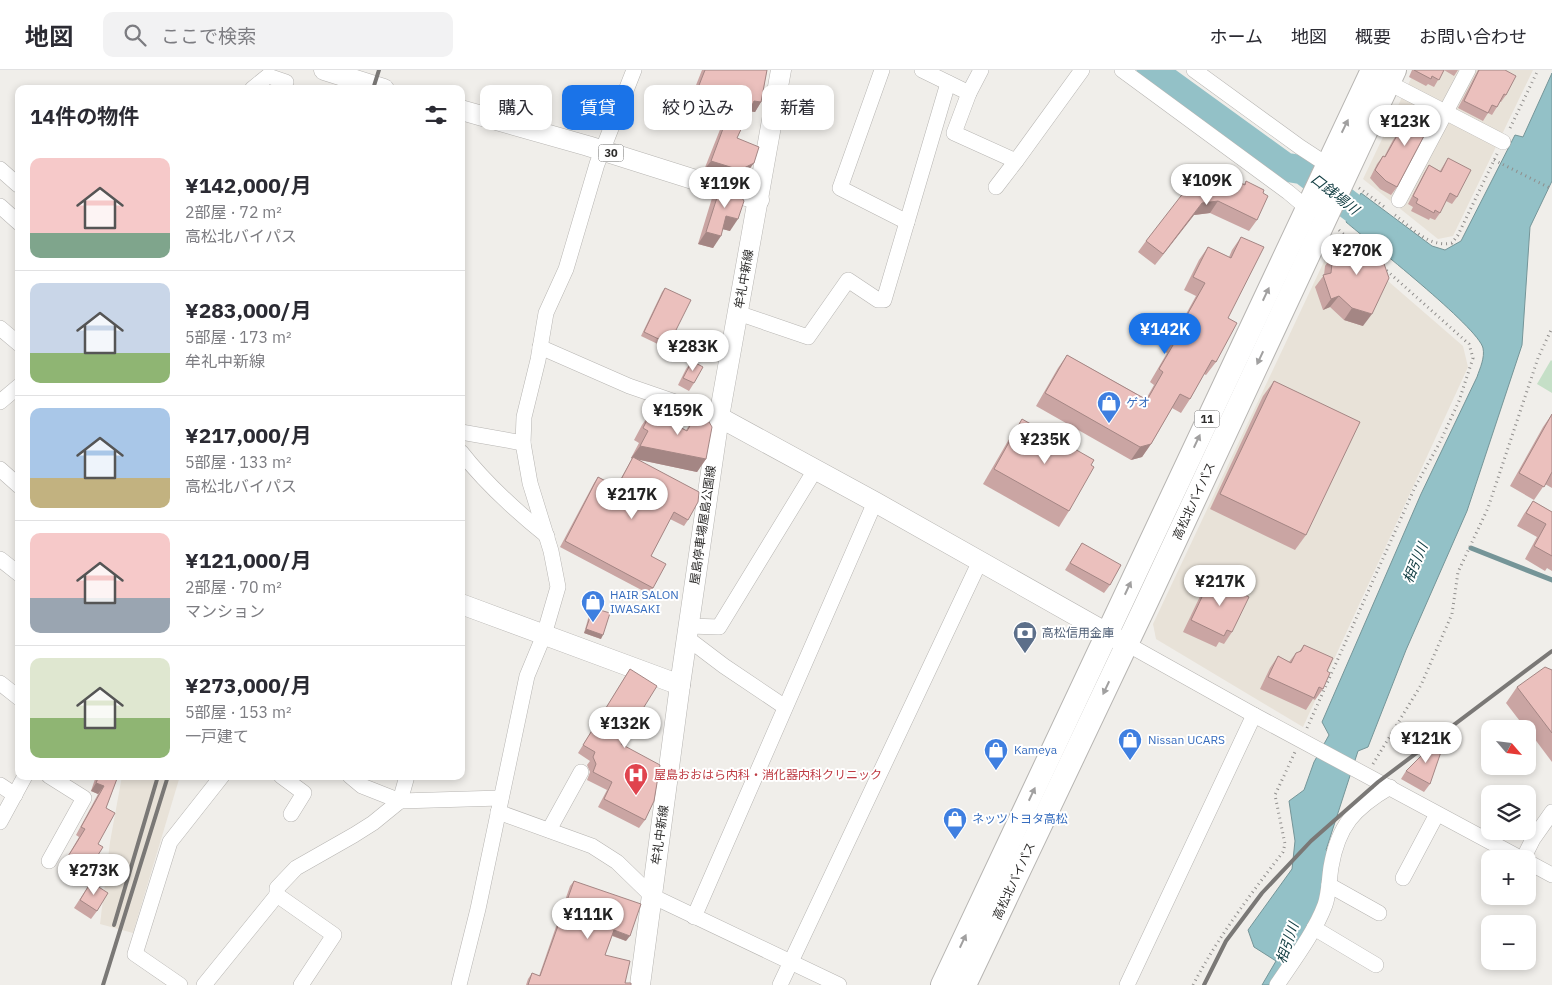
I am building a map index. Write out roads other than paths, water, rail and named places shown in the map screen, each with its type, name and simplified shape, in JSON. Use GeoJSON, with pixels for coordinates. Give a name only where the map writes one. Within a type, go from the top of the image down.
{"type":"FeatureCollection","features":[{"type":"Feature","properties":{"kind":"highway","name":"高松北バイパス"},"geometry":{"type":"LineString","coordinates":[[965,985],[1127,644],[1336,175],[1385,74]]}},
{"type":"Feature","properties":{"kind":"highway","name":"高松北バイパス"},"geometry":{"type":"LineString","coordinates":[[942,985],[1094,664],[1107,632],[1319,215]]}},
{"type":"Feature","properties":{"kind":"main road"},"geometry":{"type":"LineString","coordinates":[[324,70],[355,75],[376,85]]}},
{"type":"Feature","properties":{"kind":"main road","name":"牟礼中新線"},"geometry":{"type":"LineString","coordinates":[[719,417],[781,70]]}},
{"type":"Feature","properties":{"kind":"main road","name":"30"},"geometry":{"type":"LineString","coordinates":[[465,111],[603,151],[759,200]]}},
{"type":"Feature","properties":{"kind":"main road"},"geometry":{"type":"LineString","coordinates":[[719,417],[875,502],[1127,644]]}},
{"type":"Feature","properties":{"kind":"main road","name":"屋島停車場屋島公園線"},"geometry":{"type":"LineString","coordinates":[[680,685],[719,417]]}},
{"type":"Feature","properties":{"kind":"main road"},"geometry":{"type":"LineString","coordinates":[[465,606],[680,685]]}},
{"type":"Feature","properties":{"kind":"main road","name":"牟礼中新線"},"geometry":{"type":"LineString","coordinates":[[640,985],[680,685]]}},
{"type":"Feature","properties":{"kind":"street"},"geometry":{"type":"LineString","coordinates":[[459,985],[469,952],[527,676],[544,636],[558,587],[552,551],[530,484],[522,443],[524,417],[546,313],[566,268],[603,151],[634,70]]}},
{"type":"Feature","properties":{"kind":"street"},"geometry":{"type":"LineString","coordinates":[[882,70],[840,188],[907,222]]}},
{"type":"Feature","properties":{"kind":"street"},"geometry":{"type":"LineString","coordinates":[[922,70],[969,93]]}},
{"type":"Feature","properties":{"kind":"street"},"geometry":{"type":"LineString","coordinates":[[954,133],[969,93],[981,70]]}},
{"type":"Feature","properties":{"kind":"street"},"geometry":{"type":"LineString","coordinates":[[996,187],[1082,70]]}},
{"type":"Feature","properties":{"kind":"street"},"geometry":{"type":"LineString","coordinates":[[1122,70],[1319,215]]}},
{"type":"Feature","properties":{"kind":"street"},"geometry":{"type":"LineString","coordinates":[[1194,70],[1336,175]]}},
{"type":"Feature","properties":{"kind":"street"},"geometry":{"type":"LineString","coordinates":[[1399,200],[1468,70]]}},
{"type":"Feature","properties":{"kind":"street"},"geometry":{"type":"LineString","coordinates":[[1385,74],[1446,112],[1503,142]]}},
{"type":"Feature","properties":{"kind":"street"},"geometry":{"type":"LineString","coordinates":[[257,85],[268,76],[287,80]]}},
{"type":"Feature","properties":{"kind":"street"},"geometry":{"type":"LineString","coordinates":[[738,313],[808,337],[848,280],[878,300],[884,300],[948,83]]}},
{"type":"Feature","properties":{"kind":"street"},"geometry":{"type":"LineString","coordinates":[[936,125],[1016,160]]}},
{"type":"Feature","properties":{"kind":"street"},"geometry":{"type":"LineString","coordinates":[[0,169],[15,182]]}},
{"type":"Feature","properties":{"kind":"street"},"geometry":{"type":"LineString","coordinates":[[0,206],[15,219]]}},
{"type":"Feature","properties":{"kind":"street"},"geometry":{"type":"LineString","coordinates":[[0,328],[15,341]]}},
{"type":"Feature","properties":{"kind":"street"},"geometry":{"type":"LineString","coordinates":[[540,347],[629,386],[719,417]]}},
{"type":"Feature","properties":{"kind":"street"},"geometry":{"type":"LineString","coordinates":[[0,402],[15,389]]}},
{"type":"Feature","properties":{"kind":"street"},"geometry":{"type":"LineString","coordinates":[[465,433],[522,443]]}},
{"type":"Feature","properties":{"kind":"street"},"geometry":{"type":"LineString","coordinates":[[465,457],[515,510],[547,536]]}},
{"type":"Feature","properties":{"kind":"street"},"geometry":{"type":"LineString","coordinates":[[0,469],[15,482]]}},
{"type":"Feature","properties":{"kind":"street"},"geometry":{"type":"LineString","coordinates":[[688,632],[719,627],[815,470]]}},
{"type":"Feature","properties":{"kind":"street"},"geometry":{"type":"LineString","coordinates":[[694,917],[875,502]]}},
{"type":"Feature","properties":{"kind":"street"},"geometry":{"type":"LineString","coordinates":[[0,559],[15,571]]}},
{"type":"Feature","properties":{"kind":"street"},"geometry":{"type":"LineString","coordinates":[[780,985],[980,561]]}},
{"type":"Feature","properties":{"kind":"street"},"geometry":{"type":"LineString","coordinates":[[688,632],[724,666],[785,707]]}},
{"type":"Feature","properties":{"kind":"street"},"geometry":{"type":"LineString","coordinates":[[1127,644],[1254,715],[1505,850]]}},
{"type":"Feature","properties":{"kind":"street"},"geometry":{"type":"LineString","coordinates":[[0,682],[15,695]]}},
{"type":"Feature","properties":{"kind":"street"},"geometry":{"type":"LineString","coordinates":[[1127,985],[1254,715]]}},
{"type":"Feature","properties":{"kind":"street"},"geometry":{"type":"LineString","coordinates":[[549,830],[580,772]]}},
{"type":"Feature","properties":{"kind":"street"},"geometry":{"type":"LineString","coordinates":[[0,822],[23,780]]}},
{"type":"Feature","properties":{"kind":"street"},"geometry":{"type":"LineString","coordinates":[[49,861],[84,798],[55,780]]}},
{"type":"Feature","properties":{"kind":"street"},"geometry":{"type":"LineString","coordinates":[[180,985],[135,954],[170,842],[219,780]]}},
{"type":"Feature","properties":{"kind":"street"},"geometry":{"type":"LineString","coordinates":[[287,780],[304,792],[291,814]]}},
{"type":"Feature","properties":{"kind":"street"},"geometry":{"type":"LineString","coordinates":[[355,780],[362,786],[400,801],[499,805],[549,830],[592,846],[617,862],[652,896],[839,985]]}},
{"type":"Feature","properties":{"kind":"street"},"geometry":{"type":"LineString","coordinates":[[204,985],[277,894],[277,888],[296,868],[354,836],[400,801],[406,780]]}},
{"type":"Feature","properties":{"kind":"street"},"geometry":{"type":"LineString","coordinates":[[0,785],[15,795]]}},
{"type":"Feature","properties":{"kind":"street"},"geometry":{"type":"LineString","coordinates":[[1278,985],[1314,928],[1326,903],[1335,845],[1341,831],[1362,806],[1390,787]]}},
{"type":"Feature","properties":{"kind":"street"},"geometry":{"type":"LineString","coordinates":[[1527,850],[1552,812]]}},
{"type":"Feature","properties":{"kind":"street"},"geometry":{"type":"LineString","coordinates":[[1403,878],[1437,814]]}},
{"type":"Feature","properties":{"kind":"street"},"geometry":{"type":"LineString","coordinates":[[1536,866],[1552,875]]}},
{"type":"Feature","properties":{"kind":"street"},"geometry":{"type":"LineString","coordinates":[[1329,885],[1379,913]]}},
{"type":"Feature","properties":{"kind":"street"},"geometry":{"type":"LineString","coordinates":[[277,894],[334,935],[301,985]]}},
{"type":"Feature","properties":{"kind":"street"},"geometry":{"type":"LineString","coordinates":[[1314,928],[1376,965]]}},
{"type":"Feature","properties":{"kind":"water","name":"相引川"},"geometry":{"type":"Polygon","coordinates":[[[1552,73],[1552,181],[1530,227],[1522,345],[1467,511],[1406,650],[1368,747],[1358,751],[1326,850],[1331,854],[1321,904],[1272,985],[1262,985],[1276,961],[1254,947],[1248,930],[1292,869],[1295,841],[1289,801],[1304,790],[1314,762],[1329,735],[1322,722],[1421,494],[1477,377],[1483,355],[1483,348],[1477,337],[1463,322],[1421,284],[1346,222],[1361,193],[1432,246],[1445,250],[1461,241],[1515,135],[1523,137],[1552,73]]]}},
{"type":"Feature","properties":{"kind":"waterway","name":"口銭場川"},"geometry":{"type":"LineString","coordinates":[[1151,70],[1285,167],[1303,170],[1383,231]]}},
{"type":"Feature","properties":{"kind":"waterway"},"geometry":{"type":"LineString","coordinates":[[1471,548],[1552,580]]}},
{"type":"Feature","properties":{"kind":"railway"},"geometry":{"type":"LineString","coordinates":[[374,85],[379,70]]}},
{"type":"Feature","properties":{"kind":"railway"},"geometry":{"type":"LineString","coordinates":[[1204,985],[1226,941],[1262,893],[1311,841],[1378,782],[1552,651]]}},
{"type":"Feature","properties":{"kind":"railway"},"geometry":{"type":"LineString","coordinates":[[114,925],[157,780]]}},
{"type":"Feature","properties":{"kind":"railway"},"geometry":{"type":"LineString","coordinates":[[103,985],[167,780]]}},
{"type":"Feature","properties":{"kind":"place","name":"ゲオ"},"geometry":{"type":"Point","coordinates":[1109,424]}},
{"type":"Feature","properties":{"kind":"place","name":"HAIR SALON IWASAKI"},"geometry":{"type":"Point","coordinates":[593,623]}},
{"type":"Feature","properties":{"kind":"place","name":"高松信用金庫"},"geometry":{"type":"Point","coordinates":[1025,654]}},
{"type":"Feature","properties":{"kind":"place","name":"Nissan UCARS"},"geometry":{"type":"Point","coordinates":[1130,761]}},
{"type":"Feature","properties":{"kind":"place","name":"Kameya"},"geometry":{"type":"Point","coordinates":[996,771]}},
{"type":"Feature","properties":{"kind":"place","name":"屋島おおはら内科・消化器内科クリニック"},"geometry":{"type":"Point","coordinates":[636,796]}},
{"type":"Feature","properties":{"kind":"place","name":"ネッツトヨタ高松"},"geometry":{"type":"Point","coordinates":[955,840]}}]}
